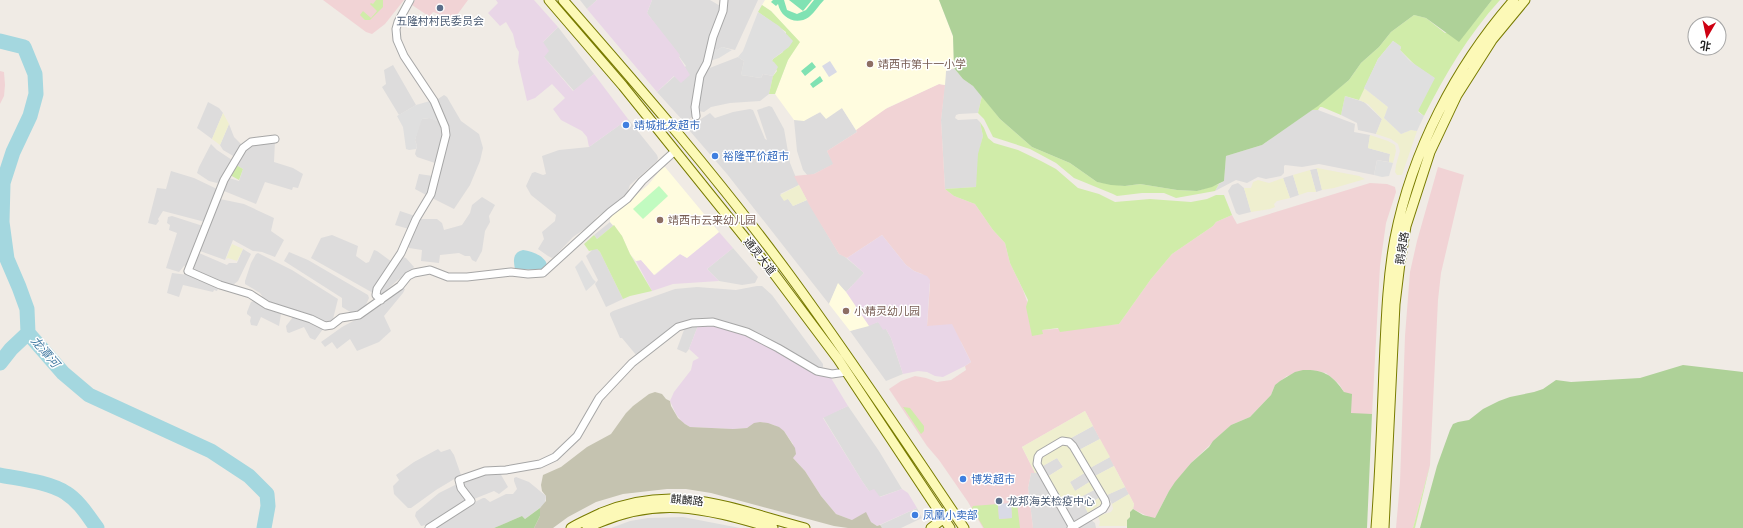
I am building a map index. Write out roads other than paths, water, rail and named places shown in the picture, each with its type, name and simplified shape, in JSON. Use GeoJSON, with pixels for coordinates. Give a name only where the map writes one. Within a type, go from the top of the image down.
{"type":"FeatureCollection","features":[{"type":"Feature","properties":{"kind":"main road","name":"通灵大道"},"geometry":{"type":"LineString","coordinates":[[549,0],[623,86],[743,234],[824,340],[944,518],[949,528]]}},
{"type":"Feature","properties":{"kind":"main road","name":"通灵大道"},"geometry":{"type":"LineString","coordinates":[[563,0],[631,78],[787,272],[836,340],[961,525]]}},
{"type":"Feature","properties":{"kind":"main road","name":"鹅泉路"},"geometry":{"type":"LineString","coordinates":[[1376,528],[1387,303],[1395,238],[1416,167],[1433,123],[1470,60],[1495,22],[1514,0]]}},
{"type":"Feature","properties":{"kind":"main road","name":"鹅泉路"},"geometry":{"type":"LineString","coordinates":[[1384,528],[1396,304],[1400,262],[1406,226],[1430,152],[1457,95],[1492,40],[1525,0]]}},
{"type":"Feature","properties":{"kind":"main road","name":"麒麟路"},"geometry":{"type":"LineString","coordinates":[[571,528],[617,507],[643,500],[669,498],[715,503],[805,528]]}},
{"type":"Feature","properties":{"kind":"main road","name":"麒麟路"},"geometry":{"type":"LineString","coordinates":[[587,528],[624,513],[667,507],[698,509],[773,528]]}},
{"type":"Feature","properties":{"kind":"main road"},"geometry":{"type":"LineString","coordinates":[[931,528],[953,512]]}},
{"type":"Feature","properties":{"kind":"main road"},"geometry":{"type":"LineString","coordinates":[[949,528],[961,525]]}},
{"type":"Feature","properties":{"kind":"street"},"geometry":{"type":"LineString","coordinates":[[381,300],[376,295],[377,289],[401,253],[416,220],[431,194],[446,130],[434,101],[404,56],[397,40],[396,29],[398,22],[410,0]]}},
{"type":"Feature","properties":{"kind":"street"},"geometry":{"type":"LineString","coordinates":[[696,116],[695,107],[700,76],[707,63],[713,38],[724,8],[724,0]]}},
{"type":"Feature","properties":{"kind":"street"},"geometry":{"type":"LineString","coordinates":[[275,139],[251,142],[243,148],[224,180],[188,272],[220,285],[250,294],[267,305],[311,319],[325,326],[332,325],[341,318],[359,315],[372,304],[381,300],[400,286],[408,276],[430,270],[448,277],[480,277],[511,272],[528,274],[543,273],[610,212],[627,199],[642,181],[675,151]]}},
{"type":"Feature","properties":{"kind":"street"},"geometry":{"type":"LineString","coordinates":[[429,528],[470,502],[461,488],[459,480],[485,471],[506,470],[540,464],[561,453],[577,436],[599,398],[632,363],[678,327],[697,321],[722,324],[756,336],[817,371],[832,374],[846,372]]}},
{"type":"Feature","properties":{"kind":"street"},"geometry":{"type":"LineString","coordinates":[[1062,441],[1069,442],[1073,446],[1105,500],[1105,506],[1103,509],[1071,527],[1037,464],[1040,454],[1062,441]]}},
{"type":"Feature","properties":{"kind":"water"},"geometry":{"type":"Polygon","coordinates":[[[523,250],[538,254],[544,259],[547,265],[542,270],[515,269],[514,257],[517,253],[523,250]]]}},
{"type":"Feature","properties":{"kind":"waterway","name":"龙潭河"},"geometry":{"type":"LineString","coordinates":[[0,41],[24,47],[35,74],[36,94],[30,116],[13,152],[3,183],[2,222],[7,259],[27,309],[28,333],[63,373],[89,395],[211,451],[249,476],[267,494],[268,506],[264,528]]}},
{"type":"Feature","properties":{"kind":"waterway"},"geometry":{"type":"LineString","coordinates":[[0,363],[11,349],[28,333]]}},
{"type":"Feature","properties":{"kind":"waterway"},"geometry":{"type":"LineString","coordinates":[[0,475],[59,489],[71,496],[79,504],[97,528]]}},
{"type":"Feature","properties":{"kind":"place","name":"五隆村村民委员会"},"geometry":{"type":"Point","coordinates":[440,8]}},
{"type":"Feature","properties":{"kind":"place","name":"靖西市第十一小学"},"geometry":{"type":"Point","coordinates":[870,64]}},
{"type":"Feature","properties":{"kind":"place","name":"靖城批发超市"},"geometry":{"type":"Point","coordinates":[626,125]}},
{"type":"Feature","properties":{"kind":"place","name":"裕隆平价超市"},"geometry":{"type":"Point","coordinates":[715,156]}},
{"type":"Feature","properties":{"kind":"place","name":"靖西市云来幼儿园"},"geometry":{"type":"Point","coordinates":[660,220]}},
{"type":"Feature","properties":{"kind":"place","name":"小精灵幼儿园"},"geometry":{"type":"Point","coordinates":[846,311]}},
{"type":"Feature","properties":{"kind":"place","name":"博发超市"},"geometry":{"type":"Point","coordinates":[963,479]}},
{"type":"Feature","properties":{"kind":"place","name":"龙邦海关检疫中心"},"geometry":{"type":"Point","coordinates":[999,501]}},
{"type":"Feature","properties":{"kind":"place","name":"凤凰小卖部"},"geometry":{"type":"Point","coordinates":[915,515]}}]}
